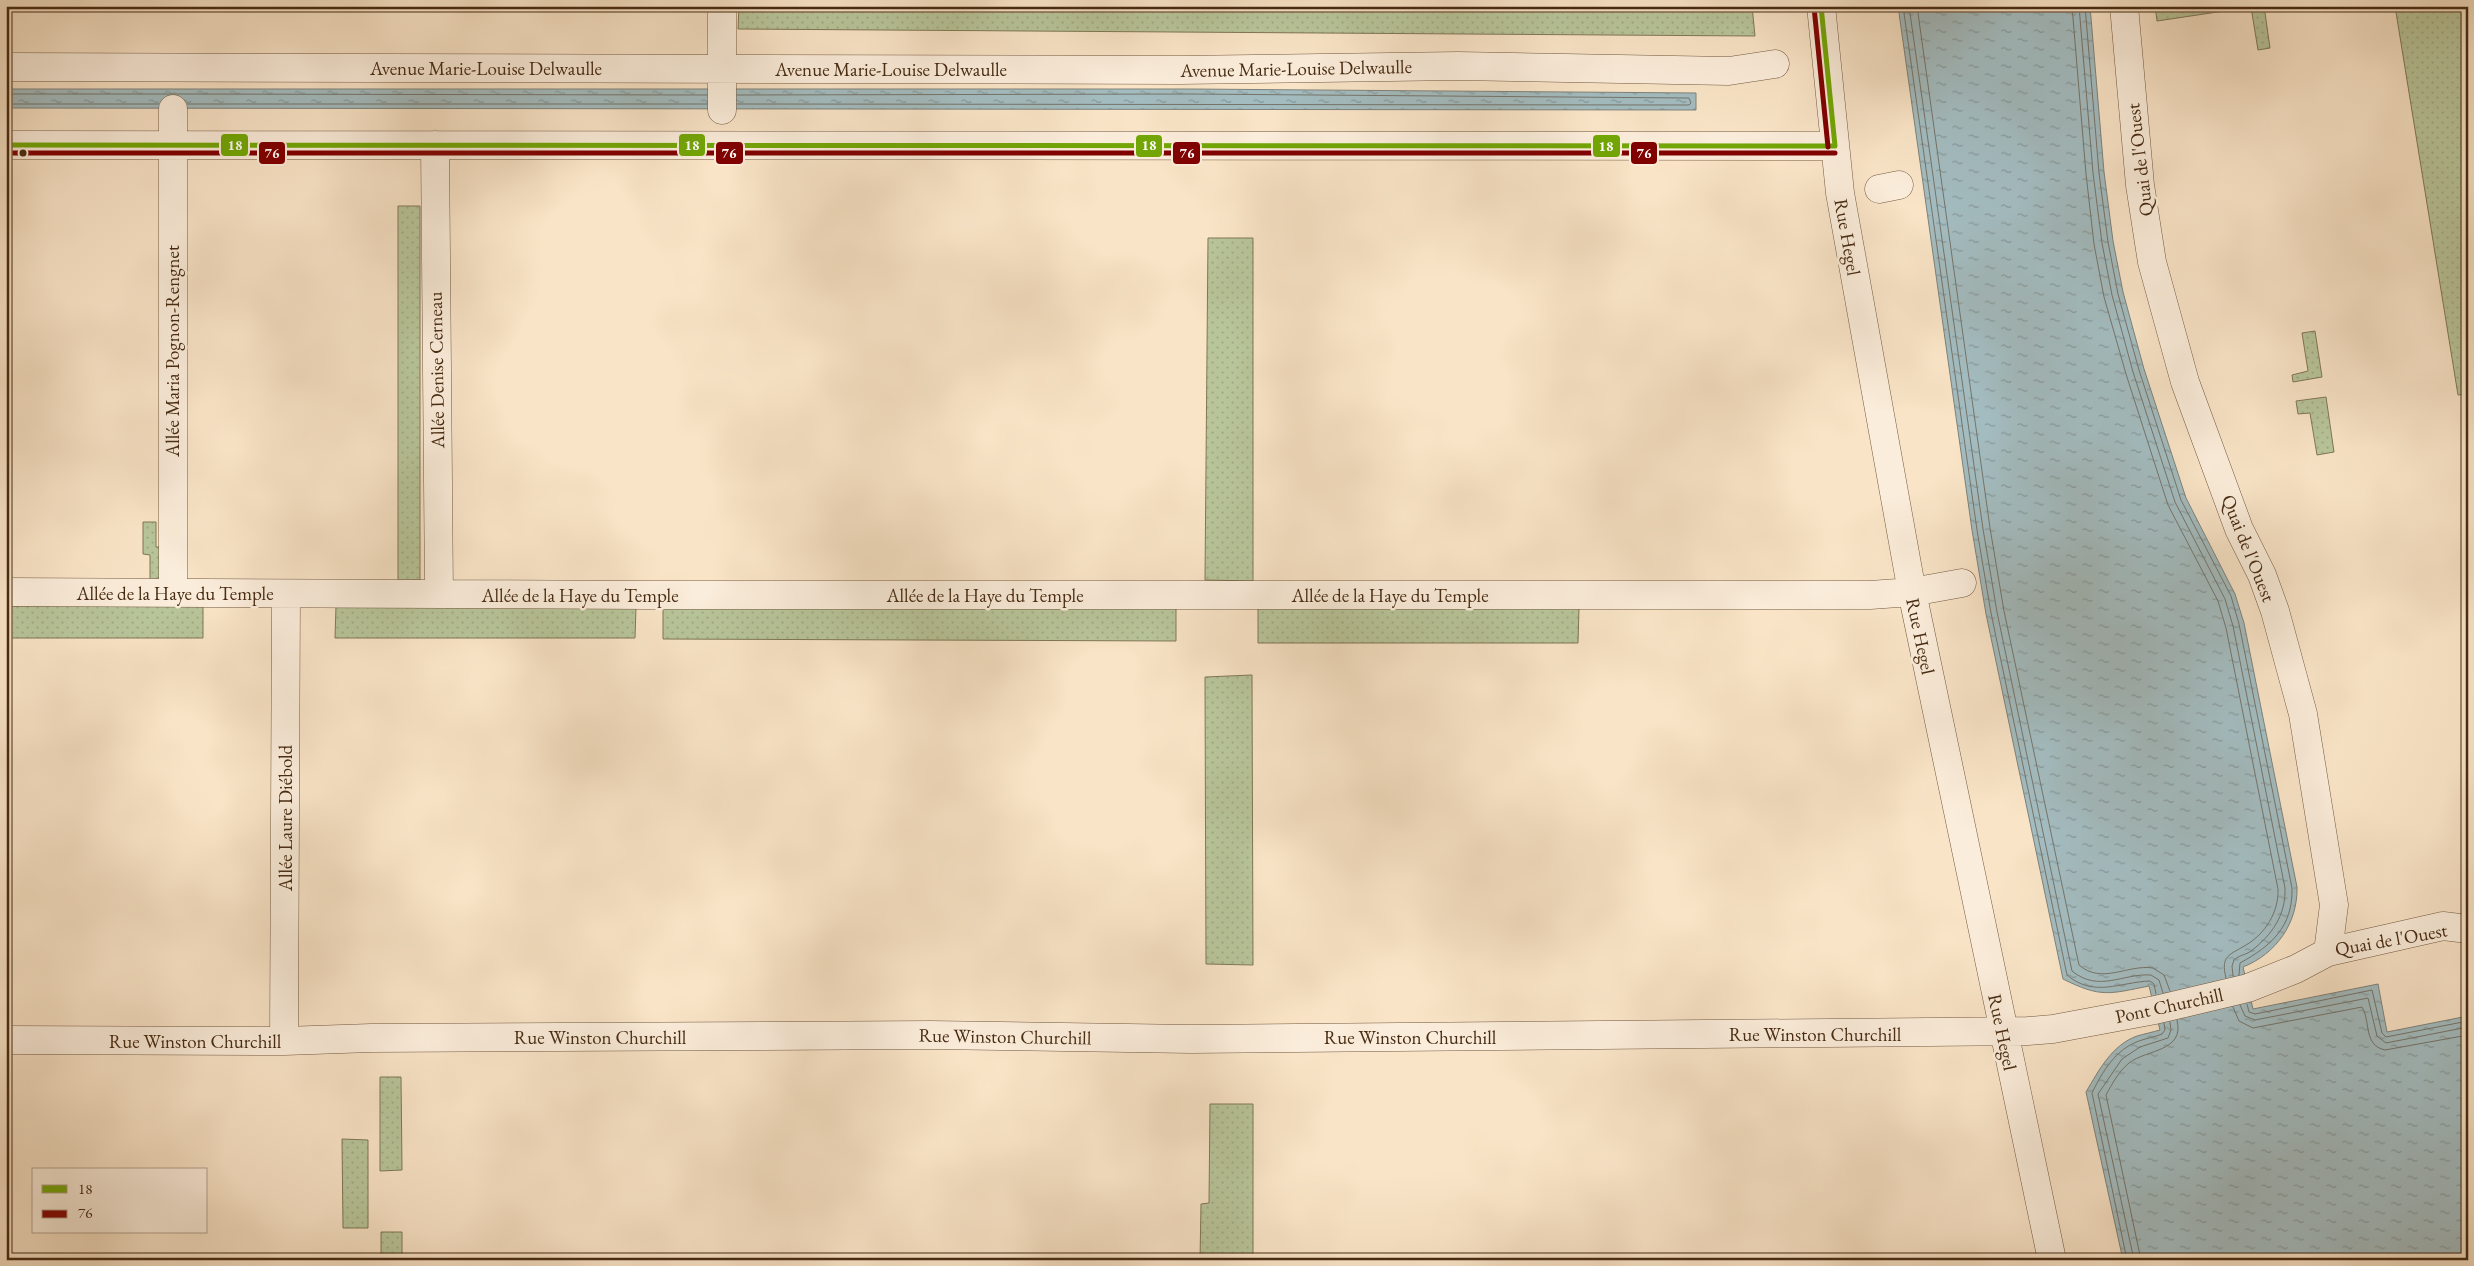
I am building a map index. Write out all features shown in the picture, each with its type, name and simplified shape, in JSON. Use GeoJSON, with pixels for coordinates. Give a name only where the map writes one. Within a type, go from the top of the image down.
{"type":"FeatureCollection","features":[{"type":"Feature","properties":{"kind":"street"},"geometry":{"type":"LineString","coordinates":[[722,6],[722,90]]}},
{"type":"Feature","properties":{"kind":"street","name":"Rue Hegel"},"geometry":{"type":"LineString","coordinates":[[1821,6],[1840,193],[1912,592],[2052,1260]]}},
{"type":"Feature","properties":{"kind":"street","name":"Quai de l'Ouest"},"geometry":{"type":"LineString","coordinates":[[2124,6],[2140,185],[2152,262],[2185,382],[2240,529],[2262,575],[2275,611],[2303,714],[2334,905],[2328,952],[2443,926],[2468,929]]}},
{"type":"Feature","properties":{"kind":"street","name":"Avenue Marie-Louise Delwaulle"},"geometry":{"type":"LineString","coordinates":[[6,67],[722,90],[1180,70],[1458,66],[1729,71],[1775,64]]}},
{"type":"Feature","properties":{"kind":"street","name":"Allée Maria Pognon-Rengnet"},"geometry":{"type":"LineString","coordinates":[[172,592],[173,109]]}},
{"type":"Feature","properties":{"kind":"street"},"geometry":{"type":"LineString","coordinates":[[6,145],[1835,146]]}},
{"type":"Feature","properties":{"kind":"street","name":"Allée Denise Cerneau"},"geometry":{"type":"LineString","coordinates":[[435,145],[439,594]]}},
{"type":"Feature","properties":{"kind":"street","name":"Allée de la Haye du Temple"},"geometry":{"type":"LineString","coordinates":[[6,592],[286,594],[1870,595],[1912,592],[1962,583]]}},
{"type":"Feature","properties":{"kind":"street","name":"Allée Laure Diébold"},"geometry":{"type":"LineString","coordinates":[[284,1041],[286,594]]}},
{"type":"Feature","properties":{"kind":"street","name":"Pont Churchill"},"geometry":{"type":"LineString","coordinates":[[2004,1032],[2053,1029],[2155,1010],[2248,988],[2296,969],[2328,952]]}},
{"type":"Feature","properties":{"kind":"street","name":"Rue Winston Churchill"},"geometry":{"type":"LineString","coordinates":[[6,1040],[284,1041],[371,1038],[931,1035],[1191,1039],[2004,1032]]}},
{"type":"Feature","properties":{"kind":"green space"},"geometry":{"type":"Polygon","coordinates":[[[739,6],[1752,6],[1755,36],[738,29],[739,6]]]}},
{"type":"Feature","properties":{"kind":"green space"},"geometry":{"type":"Polygon","coordinates":[[[2155,6],[2264,6],[2270,48],[2258,50],[2251,7],[2157,21],[2155,6]]]}},
{"type":"Feature","properties":{"kind":"green space"},"geometry":{"type":"Polygon","coordinates":[[[2395,6],[2464,6],[2468,17],[2468,394],[2458,395],[2395,6]]]}},
{"type":"Feature","properties":{"kind":"green space"},"geometry":{"type":"Polygon","coordinates":[[[398,206],[420,206],[420,580],[398,580],[398,206]]]}},
{"type":"Feature","properties":{"kind":"green space"},"geometry":{"type":"Polygon","coordinates":[[[1208,238],[1253,238],[1253,581],[1205,580],[1208,238]]]}},
{"type":"Feature","properties":{"kind":"green space"},"geometry":{"type":"Polygon","coordinates":[[[2315,331],[2322,377],[2293,382],[2292,375],[2308,371],[2302,333],[2315,331]]]}},
{"type":"Feature","properties":{"kind":"green space"},"geometry":{"type":"Polygon","coordinates":[[[2326,397],[2334,452],[2317,455],[2310,413],[2298,414],[2296,401],[2326,397]]]}},
{"type":"Feature","properties":{"kind":"green space"},"geometry":{"type":"Polygon","coordinates":[[[143,522],[156,522],[156,547],[163,547],[163,578],[150,579],[150,555],[143,554],[143,522]]]}},
{"type":"Feature","properties":{"kind":"green space"},"geometry":{"type":"Polygon","coordinates":[[[203,605],[203,638],[6,638],[6,606],[203,605]]]}},
{"type":"Feature","properties":{"kind":"green space"},"geometry":{"type":"Polygon","coordinates":[[[336,606],[636,607],[635,638],[335,638],[336,606]]]}},
{"type":"Feature","properties":{"kind":"green space"},"geometry":{"type":"Polygon","coordinates":[[[663,606],[1176,607],[1176,641],[663,639],[663,606]]]}},
{"type":"Feature","properties":{"kind":"green space"},"geometry":{"type":"Polygon","coordinates":[[[1258,608],[1579,608],[1578,643],[1258,643],[1258,608]]]}},
{"type":"Feature","properties":{"kind":"green space"},"geometry":{"type":"Polygon","coordinates":[[[1252,675],[1253,965],[1206,964],[1205,677],[1252,675]]]}},
{"type":"Feature","properties":{"kind":"green space"},"geometry":{"type":"Polygon","coordinates":[[[380,1077],[401,1077],[402,1170],[380,1171],[380,1077]]]}},
{"type":"Feature","properties":{"kind":"green space"},"geometry":{"type":"Polygon","coordinates":[[[1210,1104],[1253,1104],[1253,1260],[1200,1260],[1201,1204],[1209,1203],[1210,1104]]]}},
{"type":"Feature","properties":{"kind":"green space"},"geometry":{"type":"Polygon","coordinates":[[[342,1139],[368,1140],[368,1228],[343,1228],[342,1139]]]}},
{"type":"Feature","properties":{"kind":"green space"},"geometry":{"type":"Polygon","coordinates":[[[381,1232],[402,1232],[402,1260],[381,1260],[381,1232]]]}},
{"type":"Feature","properties":{"kind":"water"},"geometry":{"type":"Polygon","coordinates":[[[1898,6],[2090,6],[2104,172],[2113,241],[2123,292],[2144,369],[2186,498],[2235,594],[2244,623],[2297,887],[2294,913],[2283,936],[2266,954],[2243,967],[2253,1009],[2378,984],[2387,1032],[2468,1016],[2468,1260],[2123,1260],[2086,1092],[2107,1059],[2120,1045],[2137,1036],[2160,1030],[2149,986],[2105,993],[2087,989],[2063,979],[1986,614],[1972,530],[1898,6]]]}},
{"type":"Feature","properties":{"kind":"water"},"geometry":{"type":"Polygon","coordinates":[[[6,89],[1191,89],[1696,93],[1696,110],[6,108],[6,89]]]}},
{"type":"Feature","properties":{"kind":"transit line","name":"18"},"geometry":{"type":"LineString","coordinates":[[1821,6],[1835,146]]}},
{"type":"Feature","properties":{"kind":"transit line","name":"76"},"geometry":{"type":"LineString","coordinates":[[1814,7],[1828,147]]}},
{"type":"Feature","properties":{"kind":"transit line","name":"18"},"geometry":{"type":"LineString","coordinates":[[6,145],[1835,146]]}},
{"type":"Feature","properties":{"kind":"transit line","name":"76"},"geometry":{"type":"LineString","coordinates":[[6,153],[1835,153]]}}]}
